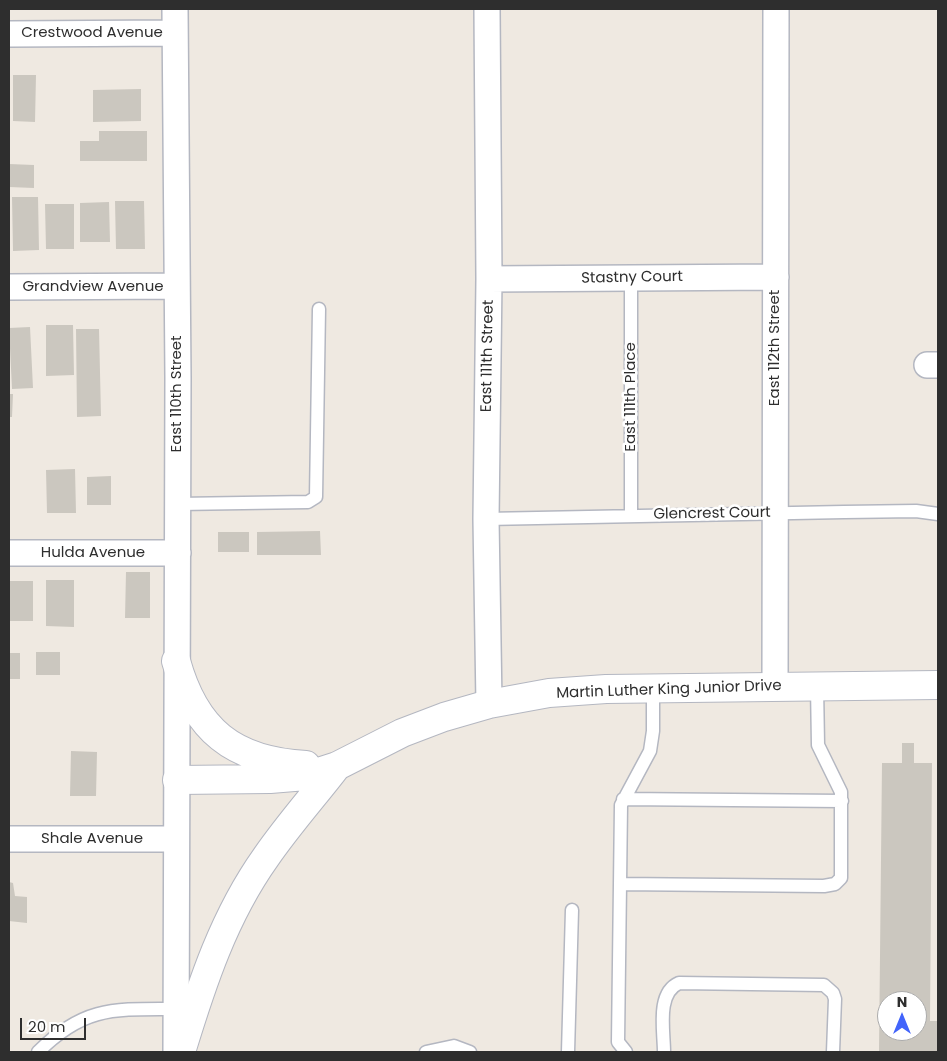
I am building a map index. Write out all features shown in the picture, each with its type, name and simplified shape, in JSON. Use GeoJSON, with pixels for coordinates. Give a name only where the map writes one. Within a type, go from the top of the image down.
{"type":"FeatureCollection","features":[{"type":"Feature","properties":{"kind":"street","name":"East 111th Street"},"geometry":{"type":"LineString","coordinates":[[487,9],[489,279],[486,519],[489,704]]}},
{"type":"Feature","properties":{"kind":"street","name":"East 112th Street"},"geometry":{"type":"LineString","coordinates":[[774,687],[776,9]]}},
{"type":"Feature","properties":{"kind":"street","name":"Crestwood Avenue"},"geometry":{"type":"LineString","coordinates":[[9,34],[175,21]]}},
{"type":"Feature","properties":{"kind":"street","name":"East 110th Street"},"geometry":{"type":"LineString","coordinates":[[175,21],[178,504],[177,780]]}},
{"type":"Feature","properties":{"kind":"street","name":"Stastny Court"},"geometry":{"type":"LineString","coordinates":[[489,279],[776,277]]}},
{"type":"Feature","properties":{"kind":"street","name":"Grandview Avenue"},"geometry":{"type":"LineString","coordinates":[[9,287],[177,286]]}},
{"type":"Feature","properties":{"kind":"street","name":"Hulda Avenue"},"geometry":{"type":"LineString","coordinates":[[9,553],[178,553]]}},
{"type":"Feature","properties":{"kind":"street"},"geometry":{"type":"LineString","coordinates":[[176,661],[190,702],[198,715],[222,739],[259,758],[291,764],[337,766]]}},
{"type":"Feature","properties":{"kind":"street","name":"Martin Luther King Junior Drive"},"geometry":{"type":"LineString","coordinates":[[177,780],[292,778],[321,772],[337,766],[402,733],[489,704],[578,690],[938,685]]}},
{"type":"Feature","properties":{"kind":"street"},"geometry":{"type":"LineString","coordinates":[[181,1052],[213,954],[241,898],[266,857],[337,766]]}},
{"type":"Feature","properties":{"kind":"street"},"geometry":{"type":"LineString","coordinates":[[176,1052],[177,780]]}},
{"type":"Feature","properties":{"kind":"street","name":"Shale Avenue"},"geometry":{"type":"LineString","coordinates":[[9,839],[176,839]]}},
{"type":"Feature","properties":{"kind":"lane","name":"East 111th Place"},"geometry":{"type":"LineString","coordinates":[[631,278],[631,515]]}},
{"type":"Feature","properties":{"kind":"lane"},"geometry":{"type":"LineString","coordinates":[[178,504],[308,502],[316,497],[319,309]]}},
{"type":"Feature","properties":{"kind":"lane","name":"Glencrest Court"},"geometry":{"type":"LineString","coordinates":[[486,519],[916,511],[938,514]]}},
{"type":"Feature","properties":{"kind":"lane"},"geometry":{"type":"LineString","coordinates":[[620,884],[834,884],[841,878],[842,801],[838,784],[818,745],[817,686]]}},
{"type":"Feature","properties":{"kind":"lane"},"geometry":{"type":"LineString","coordinates":[[626,1052],[618,1042],[623,799],[650,751],[653,731],[654,688]]}},
{"type":"Feature","properties":{"kind":"lane"},"geometry":{"type":"LineString","coordinates":[[623,799],[842,801]]}},
{"type":"Feature","properties":{"kind":"lane"},"geometry":{"type":"LineString","coordinates":[[568,1052],[572,910]]}},
{"type":"Feature","properties":{"kind":"lane"},"geometry":{"type":"LineString","coordinates":[[664,1052],[664,1000],[667,992],[679,983],[824,985],[833,993],[835,999],[833,1052]]}},
{"type":"Feature","properties":{"kind":"lane"},"geometry":{"type":"LineString","coordinates":[[38,1052],[64,1028],[82,1018],[99,1012],[121,1009],[176,1010]]}},
{"type":"Feature","properties":{"kind":"lane"},"geometry":{"type":"LineString","coordinates":[[426,1052],[454,1046],[470,1052]]}},
{"type":"Feature","properties":{"kind":"building"},"geometry":{"type":"Polygon","coordinates":[[[13,75],[36,75],[35,122],[13,121],[13,75]]]}},
{"type":"Feature","properties":{"kind":"building"},"geometry":{"type":"Polygon","coordinates":[[[141,89],[141,121],[93,122],[93,90],[141,89]]]}},
{"type":"Feature","properties":{"kind":"building"},"geometry":{"type":"Polygon","coordinates":[[[99,131],[147,131],[147,161],[80,161],[80,141],[99,141],[99,131]]]}},
{"type":"Feature","properties":{"kind":"building"},"geometry":{"type":"Polygon","coordinates":[[[9,164],[34,165],[34,188],[9,187],[9,164]]]}},
{"type":"Feature","properties":{"kind":"building"},"geometry":{"type":"Polygon","coordinates":[[[12,197],[38,197],[39,250],[13,251],[12,197]]]}},
{"type":"Feature","properties":{"kind":"building"},"geometry":{"type":"Polygon","coordinates":[[[115,201],[144,201],[145,249],[116,249],[115,201]]]}},
{"type":"Feature","properties":{"kind":"building"},"geometry":{"type":"Polygon","coordinates":[[[109,202],[110,242],[80,242],[80,203],[109,202]]]}},
{"type":"Feature","properties":{"kind":"building"},"geometry":{"type":"Polygon","coordinates":[[[45,204],[74,204],[74,249],[46,249],[45,204]]]}},
{"type":"Feature","properties":{"kind":"building"},"geometry":{"type":"Polygon","coordinates":[[[46,325],[73,325],[74,375],[46,376],[46,325]]]}},
{"type":"Feature","properties":{"kind":"building"},"geometry":{"type":"Polygon","coordinates":[[[30,327],[33,388],[12,389],[9,328],[30,327]]]}},
{"type":"Feature","properties":{"kind":"building"},"geometry":{"type":"Polygon","coordinates":[[[76,329],[99,329],[101,416],[77,417],[76,329]]]}},
{"type":"Feature","properties":{"kind":"building"},"geometry":{"type":"Polygon","coordinates":[[[9,394],[13,394],[12,417],[9,417],[9,394]]]}},
{"type":"Feature","properties":{"kind":"building"},"geometry":{"type":"Polygon","coordinates":[[[75,469],[76,513],[47,513],[46,470],[75,469]]]}},
{"type":"Feature","properties":{"kind":"building"},"geometry":{"type":"Polygon","coordinates":[[[111,476],[111,505],[87,505],[87,477],[111,476]]]}},
{"type":"Feature","properties":{"kind":"building"},"geometry":{"type":"Polygon","coordinates":[[[320,531],[321,555],[257,555],[257,532],[320,531]]]}},
{"type":"Feature","properties":{"kind":"building"},"geometry":{"type":"Polygon","coordinates":[[[218,532],[249,532],[249,552],[218,552],[218,532]]]}},
{"type":"Feature","properties":{"kind":"building"},"geometry":{"type":"Polygon","coordinates":[[[126,572],[150,572],[150,618],[125,618],[126,572]]]}},
{"type":"Feature","properties":{"kind":"building"},"geometry":{"type":"Polygon","coordinates":[[[46,580],[74,580],[74,627],[46,626],[46,580]]]}},
{"type":"Feature","properties":{"kind":"building"},"geometry":{"type":"Polygon","coordinates":[[[9,581],[33,581],[33,621],[9,621],[9,581]]]}},
{"type":"Feature","properties":{"kind":"building"},"geometry":{"type":"Polygon","coordinates":[[[36,652],[60,652],[60,675],[36,675],[36,652]]]}},
{"type":"Feature","properties":{"kind":"building"},"geometry":{"type":"Polygon","coordinates":[[[9,653],[20,653],[20,679],[9,679],[9,653]]]}},
{"type":"Feature","properties":{"kind":"building"},"geometry":{"type":"Polygon","coordinates":[[[902,743],[914,743],[914,763],[932,763],[930,1021],[938,1021],[938,1052],[879,1052],[879,1041],[927,1041],[927,991],[880,991],[882,763],[902,763],[902,743]]]}},
{"type":"Feature","properties":{"kind":"building"},"geometry":{"type":"Polygon","coordinates":[[[71,751],[97,752],[96,796],[70,796],[71,751]]]}},
{"type":"Feature","properties":{"kind":"building"},"geometry":{"type":"Polygon","coordinates":[[[9,882],[13,883],[15,896],[27,897],[27,923],[9,921],[9,882]]]}}]}
